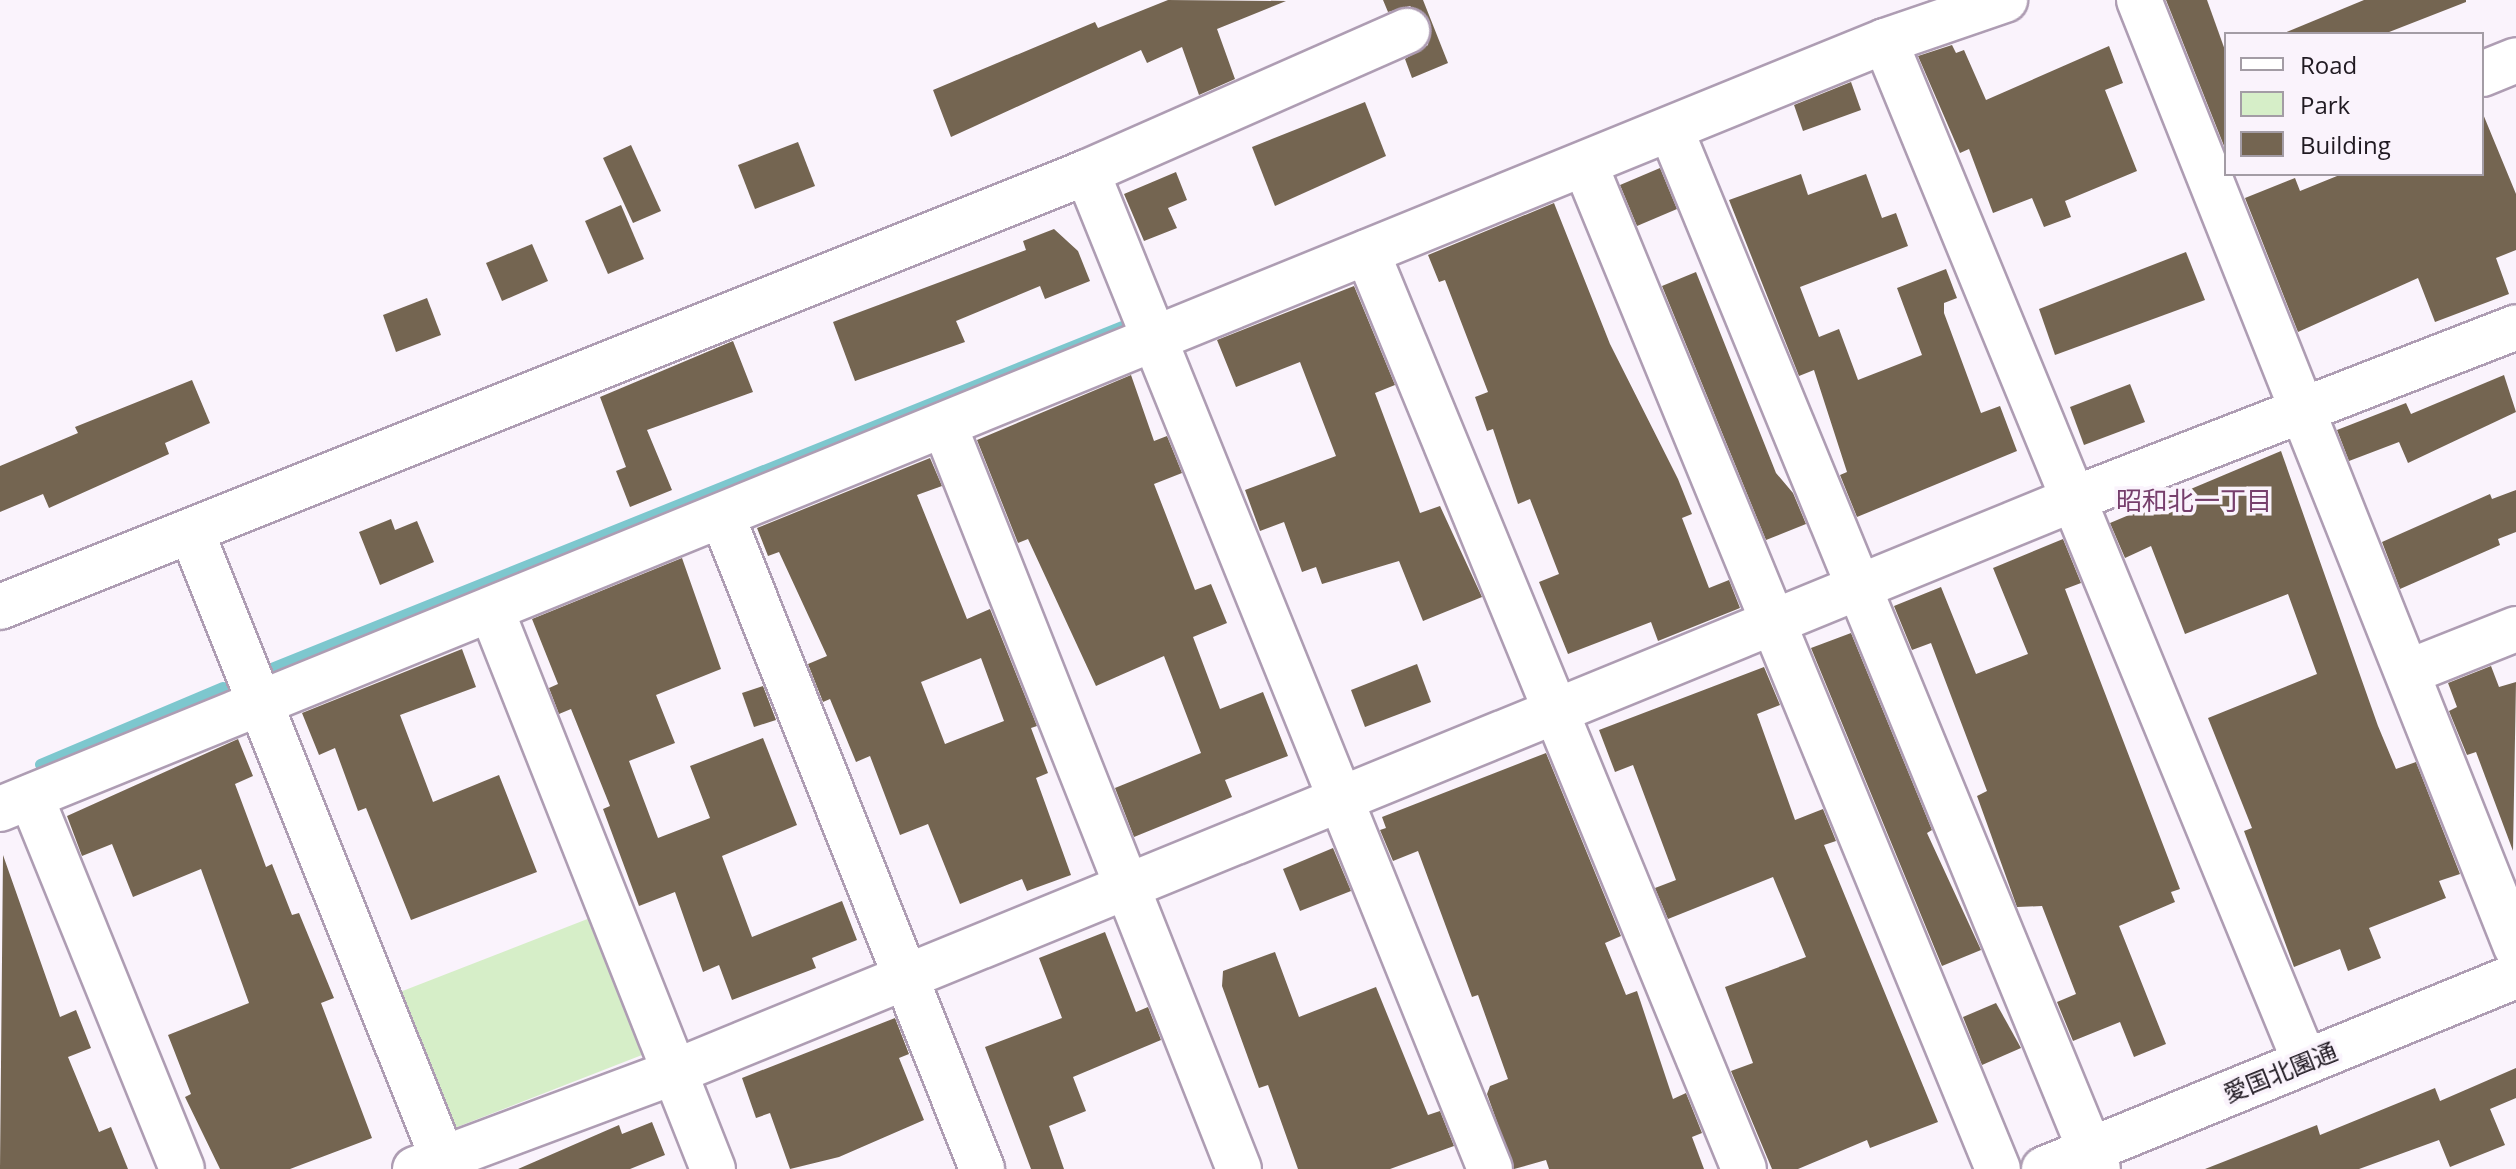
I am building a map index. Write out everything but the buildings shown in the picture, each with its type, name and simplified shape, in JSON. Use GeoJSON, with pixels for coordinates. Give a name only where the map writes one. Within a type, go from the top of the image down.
{"type":"FeatureCollection","features":[{"type":"Feature","properties":{"kind":"street"},"geometry":{"type":"LineString","coordinates":[[182,1169],[15,803],[493,614],[1367,252],[1586,167],[1885,41],[2005,0]]}},
{"type":"Feature","properties":{"kind":"street"},"geometry":{"type":"LineString","coordinates":[[2139,0],[2218,178],[2302,413],[2516,947]]}},
{"type":"Feature","properties":{"kind":"street"},"geometry":{"type":"LineString","coordinates":[[0,607],[1087,172],[1407,31]]}},
{"type":"Feature","properties":{"kind":"street"},"geometry":{"type":"LineString","coordinates":[[1885,41],[2076,498],[2305,1062]]}},
{"type":"Feature","properties":{"kind":"street"},"geometry":{"type":"LineString","coordinates":[[2484,73],[2516,60]]}},
{"type":"Feature","properties":{"kind":"street"},"geometry":{"type":"LineString","coordinates":[[1671,130],[2093,1159]]}},
{"type":"Feature","properties":{"kind":"street"},"geometry":{"type":"LineString","coordinates":[[1586,167],[1998,1169]]}},
{"type":"Feature","properties":{"kind":"street"},"geometry":{"type":"LineString","coordinates":[[1087,172],[1343,798],[1490,1169]]}},
{"type":"Feature","properties":{"kind":"street"},"geometry":{"type":"LineString","coordinates":[[1367,252],[1559,711],[1744,1169]]}},
{"type":"Feature","properties":{"kind":"street"},"geometry":{"type":"LineString","coordinates":[[191,531],[435,1165],[674,1072],[2076,498],[2302,413],[2516,327]]}},
{"type":"Feature","properties":{"kind":"street"},"geometry":{"type":"LineString","coordinates":[[945,427],[1239,1169]]}},
{"type":"Feature","properties":{"kind":"street"},"geometry":{"type":"LineString","coordinates":[[723,518],[982,1169]]}},
{"type":"Feature","properties":{"kind":"street"},"geometry":{"type":"LineString","coordinates":[[493,614],[713,1169]]}},
{"type":"Feature","properties":{"kind":"street"},"geometry":{"type":"LineString","coordinates":[[2408,672],[2516,629]]}},
{"type":"Feature","properties":{"kind":"street","name":"愛国北園通"},"geometry":{"type":"LineString","coordinates":[[2044,1169],[2093,1159],[2305,1062],[2516,976]]}},
{"type":"Feature","properties":{"kind":"green space"},"geometry":{"type":"Polygon","coordinates":[[[590,918],[642,1055],[452,1129],[400,992],[590,918]]]}},
{"type":"Feature","properties":{"kind":"waterway"},"geometry":{"type":"LineString","coordinates":[[271,668],[1129,323]]}},
{"type":"Feature","properties":{"kind":"waterway"},"geometry":{"type":"LineString","coordinates":[[40,764],[222,687]]}},
{"type":"Feature","properties":{"kind":"district","name":"昭和北一丁目"},"geometry":{"type":"Point","coordinates":[2194,501]}}]}
